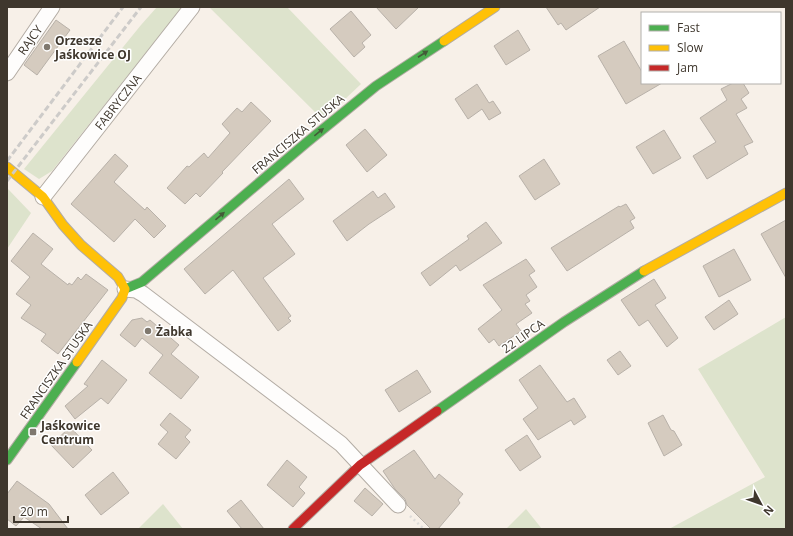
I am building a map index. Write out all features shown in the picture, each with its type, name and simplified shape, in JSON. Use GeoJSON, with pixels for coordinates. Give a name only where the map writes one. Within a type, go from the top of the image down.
{"type":"FeatureCollection","features":[{"type":"Feature","properties":{"kind":"street","name":"RAJCY"},"geometry":{"type":"LineString","coordinates":[[7,74],[52,7]]}},
{"type":"Feature","properties":{"kind":"street","name":"FABRYCZNA"},"geometry":{"type":"LineString","coordinates":[[43,197],[192,7]]}},
{"type":"Feature","properties":{"kind":"street","name":"FRANCISZKA STUSKA"},"geometry":{"type":"LineString","coordinates":[[7,460],[122,298],[125,289],[142,282],[300,148],[376,86],[495,7]]}},
{"type":"Feature","properties":{"kind":"street"},"geometry":{"type":"LineString","coordinates":[[7,167],[43,197],[63,225],[81,244],[118,277],[125,289],[136,290],[143,294],[341,444],[398,504]]}},
{"type":"Feature","properties":{"kind":"street","name":"22 LIPCA"},"geometry":{"type":"LineString","coordinates":[[293,529],[360,465],[564,322],[652,266],[786,193]]}},
{"type":"Feature","properties":{"kind":"green space"},"geometry":{"type":"Polygon","coordinates":[[[157,7],[182,7],[52,171],[39,179],[24,169],[141,25],[157,7]]]}},
{"type":"Feature","properties":{"kind":"green space"},"geometry":{"type":"Polygon","coordinates":[[[209,7],[287,7],[361,84],[323,120],[209,7]]]}},
{"type":"Feature","properties":{"kind":"green space"},"geometry":{"type":"Polygon","coordinates":[[[8,189],[31,213],[7,249],[7,190],[8,189]]]}},
{"type":"Feature","properties":{"kind":"green space"},"geometry":{"type":"Polygon","coordinates":[[[786,317],[786,529],[669,529],[765,477],[698,369],[786,317]]]}},
{"type":"Feature","properties":{"kind":"green space"},"geometry":{"type":"Polygon","coordinates":[[[163,504],[183,529],[138,529],[163,504]]]}},
{"type":"Feature","properties":{"kind":"green space"},"geometry":{"type":"Polygon","coordinates":[[[526,509],[542,529],[506,529],[526,509]]]}},
{"type":"Feature","properties":{"kind":"building"},"geometry":{"type":"Polygon","coordinates":[[[376,7],[419,7],[396,29],[376,7]]]}},
{"type":"Feature","properties":{"kind":"building"},"geometry":{"type":"Polygon","coordinates":[[[546,7],[600,7],[566,30],[561,23],[558,25],[546,7]]]}},
{"type":"Feature","properties":{"kind":"building"},"geometry":{"type":"Polygon","coordinates":[[[351,11],[371,35],[362,43],[365,47],[354,57],[330,29],[351,11]]]}},
{"type":"Feature","properties":{"kind":"building","name":"Orzesze Jaśkowice OJ"},"geometry":{"type":"Polygon","coordinates":[[[56,20],[70,30],[37,75],[24,65],[56,20]]]}},
{"type":"Feature","properties":{"kind":"building"},"geometry":{"type":"Polygon","coordinates":[[[518,30],[530,50],[506,65],[494,46],[518,30]]]}},
{"type":"Feature","properties":{"kind":"building"},"geometry":{"type":"Polygon","coordinates":[[[624,41],[641,70],[641,84],[660,84],[626,104],[598,56],[624,41]]]}},
{"type":"Feature","properties":{"kind":"building"},"geometry":{"type":"Polygon","coordinates":[[[477,84],[489,103],[493,101],[501,113],[489,120],[482,109],[468,119],[455,99],[477,84]]]}},
{"type":"Feature","properties":{"kind":"building"},"geometry":{"type":"Polygon","coordinates":[[[731,84],[744,84],[749,93],[741,99],[747,108],[736,114],[753,142],[744,146],[748,154],[707,179],[693,156],[716,142],[700,118],[727,100],[721,89],[731,84]]]}},
{"type":"Feature","properties":{"kind":"building"},"geometry":{"type":"Polygon","coordinates":[[[251,102],[271,121],[200,197],[196,193],[185,204],[167,188],[187,166],[189,167],[204,153],[208,158],[230,133],[222,124],[237,108],[242,112],[251,102]]]}},
{"type":"Feature","properties":{"kind":"building"},"geometry":{"type":"Polygon","coordinates":[[[365,129],[387,155],[367,172],[346,145],[365,129]]]}},
{"type":"Feature","properties":{"kind":"building"},"geometry":{"type":"Polygon","coordinates":[[[664,130],[681,158],[653,174],[636,147],[664,130]]]}},
{"type":"Feature","properties":{"kind":"building"},"geometry":{"type":"Polygon","coordinates":[[[115,154],[128,166],[114,182],[145,210],[147,207],[166,226],[154,238],[135,219],[114,242],[71,204],[115,154]]]}},
{"type":"Feature","properties":{"kind":"building"},"geometry":{"type":"Polygon","coordinates":[[[544,159],[560,184],[535,200],[519,176],[544,159]]]}},
{"type":"Feature","properties":{"kind":"building"},"geometry":{"type":"Polygon","coordinates":[[[289,179],[304,199],[272,224],[295,254],[263,278],[291,316],[288,318],[291,321],[278,331],[233,270],[205,294],[184,269],[289,179]]]}},
{"type":"Feature","properties":{"kind":"building"},"geometry":{"type":"Polygon","coordinates":[[[373,191],[378,198],[385,193],[395,207],[347,241],[333,221],[373,191]]]}},
{"type":"Feature","properties":{"kind":"building"},"geometry":{"type":"Polygon","coordinates":[[[626,204],[635,218],[630,221],[634,228],[567,271],[551,248],[619,206],[620,207],[626,204]]]}},
{"type":"Feature","properties":{"kind":"building"},"geometry":{"type":"Polygon","coordinates":[[[786,220],[786,278],[761,234],[786,220]]]}},
{"type":"Feature","properties":{"kind":"building"},"geometry":{"type":"Polygon","coordinates":[[[486,222],[502,243],[460,271],[456,265],[430,286],[421,273],[469,239],[467,236],[486,222]]]}},
{"type":"Feature","properties":{"kind":"building"},"geometry":{"type":"Polygon","coordinates":[[[33,233],[53,249],[41,264],[68,285],[69,283],[72,285],[78,277],[81,280],[86,274],[108,290],[58,354],[41,341],[46,334],[21,318],[31,305],[16,294],[30,277],[11,261],[33,233]]]}},
{"type":"Feature","properties":{"kind":"building"},"geometry":{"type":"Polygon","coordinates":[[[734,249],[751,280],[719,297],[703,266],[734,249]]]}},
{"type":"Feature","properties":{"kind":"building"},"geometry":{"type":"Polygon","coordinates":[[[526,259],[535,271],[529,275],[537,287],[526,295],[530,301],[525,304],[532,313],[516,324],[521,331],[499,346],[494,339],[489,343],[478,329],[502,310],[483,285],[526,259]]]}},
{"type":"Feature","properties":{"kind":"building"},"geometry":{"type":"Polygon","coordinates":[[[654,279],[666,298],[655,305],[678,338],[667,347],[648,320],[639,326],[621,300],[654,279]]]}},
{"type":"Feature","properties":{"kind":"building"},"geometry":{"type":"Polygon","coordinates":[[[729,300],[738,314],[714,330],[705,317],[729,300]]]}},
{"type":"Feature","properties":{"kind":"building"},"geometry":{"type":"Polygon","coordinates":[[[142,318],[147,322],[150,320],[179,345],[171,354],[199,377],[181,399],[149,373],[163,355],[142,338],[135,347],[120,335],[132,320],[142,318]]]}},
{"type":"Feature","properties":{"kind":"building"},"geometry":{"type":"Polygon","coordinates":[[[620,351],[631,366],[618,375],[607,360],[620,351]]]}},
{"type":"Feature","properties":{"kind":"building"},"geometry":{"type":"Polygon","coordinates":[[[102,360],[127,380],[108,404],[101,398],[75,419],[65,406],[88,386],[84,384],[102,360]]]}},
{"type":"Feature","properties":{"kind":"building"},"geometry":{"type":"Polygon","coordinates":[[[540,365],[567,402],[574,398],[586,417],[574,425],[571,420],[538,440],[523,419],[538,408],[519,380],[540,365]]]}},
{"type":"Feature","properties":{"kind":"building"},"geometry":{"type":"Polygon","coordinates":[[[417,370],[431,392],[399,412],[385,390],[417,370]]]}},
{"type":"Feature","properties":{"kind":"building"},"geometry":{"type":"Polygon","coordinates":[[[170,413],[191,430],[185,437],[190,442],[176,459],[158,444],[168,432],[160,425],[170,413]]]}},
{"type":"Feature","properties":{"kind":"building"},"geometry":{"type":"Polygon","coordinates":[[[663,415],[671,430],[674,431],[682,445],[664,456],[648,423],[663,415]]]}},
{"type":"Feature","properties":{"kind":"building"},"geometry":{"type":"Polygon","coordinates":[[[70,427],[92,450],[73,468],[51,445],[70,427]]]}},
{"type":"Feature","properties":{"kind":"building"},"geometry":{"type":"Polygon","coordinates":[[[527,435],[541,457],[520,471],[505,450],[527,435]]]}},
{"type":"Feature","properties":{"kind":"building"},"geometry":{"type":"Polygon","coordinates":[[[414,450],[435,479],[439,474],[463,494],[458,500],[460,503],[438,529],[431,529],[407,505],[405,499],[395,489],[383,471],[414,450]]]}},
{"type":"Feature","properties":{"kind":"building"},"geometry":{"type":"Polygon","coordinates":[[[287,460],[307,477],[299,487],[305,493],[293,507],[267,485],[287,460]]]}},
{"type":"Feature","properties":{"kind":"building"},"geometry":{"type":"Polygon","coordinates":[[[113,472],[129,493],[101,515],[85,495],[113,472]]]}},
{"type":"Feature","properties":{"kind":"building"},"geometry":{"type":"Polygon","coordinates":[[[17,481],[49,504],[68,529],[42,529],[24,517],[16,526],[7,519],[7,494],[17,481]]]}},
{"type":"Feature","properties":{"kind":"building"},"geometry":{"type":"Polygon","coordinates":[[[365,488],[383,504],[372,516],[354,501],[365,488]]]}},
{"type":"Feature","properties":{"kind":"building"},"geometry":{"type":"Polygon","coordinates":[[[241,500],[264,529],[242,529],[227,511],[241,500]]]}},
{"type":"Feature","properties":{"kind":"railway"},"geometry":{"type":"LineString","coordinates":[[7,161],[123,7]]}},
{"type":"Feature","properties":{"kind":"railway"},"geometry":{"type":"LineString","coordinates":[[7,181],[141,7]]}},
{"type":"Feature","properties":{"kind":"traffic: fast"},"geometry":{"type":"LineString","coordinates":[[125,289],[142,282],[306,143],[376,86],[444,41]]}},
{"type":"Feature","properties":{"kind":"traffic: fast"},"geometry":{"type":"LineString","coordinates":[[437,411],[564,322],[644,271]]}},
{"type":"Feature","properties":{"kind":"traffic: fast"},"geometry":{"type":"LineString","coordinates":[[7,460],[77,362]]}},
{"type":"Feature","properties":{"kind":"traffic: slow"},"geometry":{"type":"LineString","coordinates":[[444,41],[495,7]]}},
{"type":"Feature","properties":{"kind":"traffic: slow"},"geometry":{"type":"LineString","coordinates":[[7,167],[43,197],[63,225],[81,245],[118,277],[125,289],[122,298],[77,362]]}},
{"type":"Feature","properties":{"kind":"traffic: slow"},"geometry":{"type":"LineString","coordinates":[[644,271],[786,193]]}},
{"type":"Feature","properties":{"kind":"traffic: jam"},"geometry":{"type":"LineString","coordinates":[[293,529],[360,465],[437,411]]}},
{"type":"Feature","properties":{"kind":"place","name":"Orzesze Jaśkowice OJ"},"geometry":{"type":"Point","coordinates":[47,47]}},
{"type":"Feature","properties":{"kind":"place","name":"Żabka"},"geometry":{"type":"Point","coordinates":[148,331]}},
{"type":"Feature","properties":{"kind":"place","name":"Jaśkowice Centrum"},"geometry":{"type":"Point","coordinates":[33,432]}}]}
